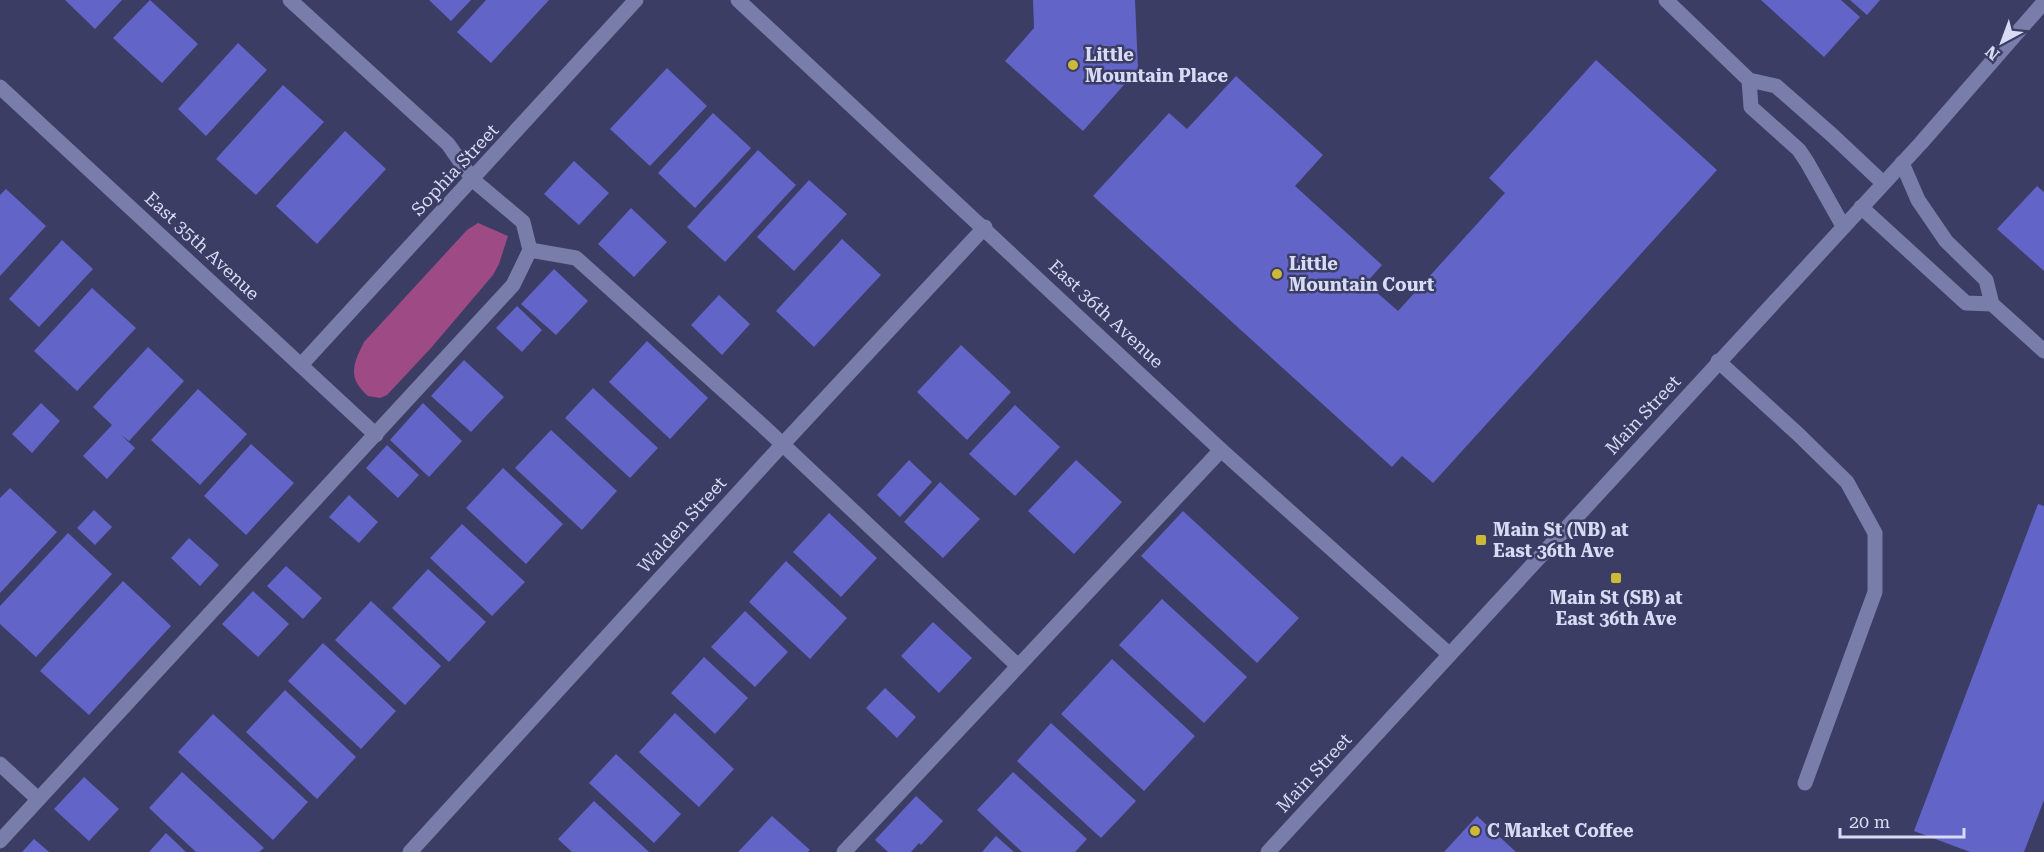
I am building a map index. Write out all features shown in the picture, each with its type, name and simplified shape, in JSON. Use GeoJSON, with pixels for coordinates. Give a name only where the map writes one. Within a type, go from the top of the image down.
{"type":"FeatureCollection","features":[{"type":"Feature","properties":{"kind":"street"},"geometry":{"type":"LineString","coordinates":[[0,841],[513,285],[530,250],[523,222],[473,180],[448,144],[290,0]]}},
{"type":"Feature","properties":{"kind":"street","name":"Sophia Street"},"geometry":{"type":"LineString","coordinates":[[301,365],[636,0]]}},
{"type":"Feature","properties":{"kind":"street","name":"East 36th Avenue"},"geometry":{"type":"LineString","coordinates":[[738,0],[985,227],[1221,450],[1449,654]]}},
{"type":"Feature","properties":{"kind":"street"},"geometry":{"type":"LineString","coordinates":[[1666,0],[1749,81],[1776,86],[1883,183]]}},
{"type":"Feature","properties":{"kind":"street","name":"Main Street"},"geometry":{"type":"LineString","coordinates":[[1268,852],[1902,163],[2044,2]]}},
{"type":"Feature","properties":{"kind":"street"},"geometry":{"type":"LineString","coordinates":[[1749,81],[1750,107],[1799,150],[1843,226]]}},
{"type":"Feature","properties":{"kind":"street","name":"East 35th Avenue"},"geometry":{"type":"LineString","coordinates":[[0,87],[376,435]]}},
{"type":"Feature","properties":{"kind":"street"},"geometry":{"type":"LineString","coordinates":[[1902,163],[1918,200],[1946,241],[1986,280],[1992,304],[2044,351]]}},
{"type":"Feature","properties":{"kind":"street"},"geometry":{"type":"LineString","coordinates":[[1861,207],[1966,303],[1992,304]]}},
{"type":"Feature","properties":{"kind":"street","name":"Walden Street"},"geometry":{"type":"LineString","coordinates":[[410,852],[985,227]]}},
{"type":"Feature","properties":{"kind":"street"},"geometry":{"type":"LineString","coordinates":[[530,250],[576,258],[782,445],[1018,666]]}},
{"type":"Feature","properties":{"kind":"street"},"geometry":{"type":"LineString","coordinates":[[1718,361],[1847,482],[1875,533],[1875,592],[1805,783]]}},
{"type":"Feature","properties":{"kind":"street"},"geometry":{"type":"LineString","coordinates":[[844,852],[1221,450]]}},
{"type":"Feature","properties":{"kind":"street"},"geometry":{"type":"LineString","coordinates":[[0,764],[38,799]]}},
{"type":"Feature","properties":{"kind":"shaded area"},"geometry":{"type":"Polygon","coordinates":[[[478,223],[508,236],[493,275],[431,348],[387,395],[380,398],[368,396],[357,383],[354,370],[364,342],[467,230],[478,223]]]}},
{"type":"Feature","properties":{"kind":"building"},"geometry":{"type":"Polygon","coordinates":[[[65,0],[122,0],[95,29],[65,0]]]}},
{"type":"Feature","properties":{"kind":"building"},"geometry":{"type":"Polygon","coordinates":[[[150,0],[198,44],[162,83],[113,38],[150,0]]]}},
{"type":"Feature","properties":{"kind":"building"},"geometry":{"type":"Polygon","coordinates":[[[429,0],[471,0],[451,21],[429,0]]]}},
{"type":"Feature","properties":{"kind":"building"},"geometry":{"type":"Polygon","coordinates":[[[486,0],[549,0],[491,63],[457,32],[486,0]]]}},
{"type":"Feature","properties":{"kind":"building","name":"Little Mountain Place"},"geometry":{"type":"Polygon","coordinates":[[[1033,0],[1135,0],[1138,69],[1083,131],[1005,61],[1034,28],[1033,0]]]}},
{"type":"Feature","properties":{"kind":"building"},"geometry":{"type":"Polygon","coordinates":[[[1761,0],[1841,0],[1860,17],[1824,57],[1761,0]]]}},
{"type":"Feature","properties":{"kind":"building"},"geometry":{"type":"Polygon","coordinates":[[[1850,0],[1880,0],[1867,15],[1850,0]]]}},
{"type":"Feature","properties":{"kind":"building"},"geometry":{"type":"Polygon","coordinates":[[[238,43],[267,70],[206,136],[178,109],[238,43]]]}},
{"type":"Feature","properties":{"kind":"building","name":"Little Mountain Court"},"geometry":{"type":"Polygon","coordinates":[[[1596,60],[1717,170],[1433,483],[1402,456],[1392,467],[1093,196],[1169,113],[1187,129],[1236,76],[1323,155],[1295,186],[1382,265],[1366,283],[1398,311],[1505,193],[1489,178],[1596,60]]]}},
{"type":"Feature","properties":{"kind":"building"},"geometry":{"type":"Polygon","coordinates":[[[667,68],[707,106],[650,166],[610,129],[667,68]]]}},
{"type":"Feature","properties":{"kind":"building"},"geometry":{"type":"Polygon","coordinates":[[[283,85],[324,122],[256,195],[216,159],[283,85]]]}},
{"type":"Feature","properties":{"kind":"building"},"geometry":{"type":"Polygon","coordinates":[[[713,113],[751,148],[695,208],[658,173],[713,113]]]}},
{"type":"Feature","properties":{"kind":"building"},"geometry":{"type":"Polygon","coordinates":[[[345,131],[386,169],[317,244],[276,206],[345,131]]]}},
{"type":"Feature","properties":{"kind":"building"},"geometry":{"type":"Polygon","coordinates":[[[758,150],[796,185],[725,262],[687,227],[758,150]]]}},
{"type":"Feature","properties":{"kind":"building"},"geometry":{"type":"Polygon","coordinates":[[[574,161],[609,193],[579,225],[544,194],[574,161]]]}},
{"type":"Feature","properties":{"kind":"building"},"geometry":{"type":"Polygon","coordinates":[[[809,180],[847,214],[794,271],[757,237],[809,180]]]}},
{"type":"Feature","properties":{"kind":"building"},"geometry":{"type":"Polygon","coordinates":[[[2037,186],[2044,192],[2044,271],[1997,229],[2037,186]]]}},
{"type":"Feature","properties":{"kind":"building"},"geometry":{"type":"Polygon","coordinates":[[[6,189],[46,226],[0,276],[0,195],[6,189]]]}},
{"type":"Feature","properties":{"kind":"building"},"geometry":{"type":"Polygon","coordinates":[[[631,208],[667,242],[634,277],[598,244],[631,208]]]}},
{"type":"Feature","properties":{"kind":"building"},"geometry":{"type":"Polygon","coordinates":[[[842,239],[881,275],[814,347],[776,311],[842,239]]]}},
{"type":"Feature","properties":{"kind":"building"},"geometry":{"type":"Polygon","coordinates":[[[62,240],[93,269],[39,327],[9,299],[62,240]]]}},
{"type":"Feature","properties":{"kind":"building"},"geometry":{"type":"Polygon","coordinates":[[[554,269],[588,301],[556,335],[521,304],[554,269]]]}},
{"type":"Feature","properties":{"kind":"building"},"geometry":{"type":"Polygon","coordinates":[[[92,288],[136,328],[77,391],[34,351],[92,288]]]}},
{"type":"Feature","properties":{"kind":"building"},"geometry":{"type":"Polygon","coordinates":[[[719,295],[750,324],[722,355],[691,325],[719,295]]]}},
{"type":"Feature","properties":{"kind":"building"},"geometry":{"type":"Polygon","coordinates":[[[517,306],[542,330],[522,352],[496,328],[517,306]]]}},
{"type":"Feature","properties":{"kind":"building"},"geometry":{"type":"Polygon","coordinates":[[[647,341],[708,398],[670,439],[609,382],[647,341]]]}},
{"type":"Feature","properties":{"kind":"building"},"geometry":{"type":"Polygon","coordinates":[[[961,345],[1011,392],[967,440],[917,392],[961,345]]]}},
{"type":"Feature","properties":{"kind":"building"},"geometry":{"type":"Polygon","coordinates":[[[148,347],[184,381],[129,441],[120,434],[135,448],[107,479],[83,456],[112,425],[93,407],[148,347]]]}},
{"type":"Feature","properties":{"kind":"building"},"geometry":{"type":"Polygon","coordinates":[[[464,360],[504,397],[471,432],[431,396],[464,360]]]}},
{"type":"Feature","properties":{"kind":"building"},"geometry":{"type":"Polygon","coordinates":[[[593,388],[658,448],[630,478],[565,418],[593,388]]]}},
{"type":"Feature","properties":{"kind":"building"},"geometry":{"type":"Polygon","coordinates":[[[198,389],[247,434],[200,485],[151,440],[198,389]]]}},
{"type":"Feature","properties":{"kind":"building"},"geometry":{"type":"Polygon","coordinates":[[[41,403],[60,421],[32,453],[12,434],[41,403]]]}},
{"type":"Feature","properties":{"kind":"building"},"geometry":{"type":"Polygon","coordinates":[[[423,403],[462,441],[429,477],[390,440],[423,403]]]}},
{"type":"Feature","properties":{"kind":"building"},"geometry":{"type":"Polygon","coordinates":[[[1015,405],[1060,447],[1015,496],[969,454],[1015,405]]]}},
{"type":"Feature","properties":{"kind":"building"},"geometry":{"type":"Polygon","coordinates":[[[551,430],[617,491],[582,530],[515,468],[551,430]]]}},
{"type":"Feature","properties":{"kind":"building"},"geometry":{"type":"Polygon","coordinates":[[[251,444],[294,483],[246,535],[204,496],[251,444]]]}},
{"type":"Feature","properties":{"kind":"building"},"geometry":{"type":"Polygon","coordinates":[[[387,445],[419,475],[398,498],[366,468],[387,445]]]}},
{"type":"Feature","properties":{"kind":"building"},"geometry":{"type":"Polygon","coordinates":[[[909,460],[932,482],[900,517],[877,495],[909,460]]]}},
{"type":"Feature","properties":{"kind":"building"},"geometry":{"type":"Polygon","coordinates":[[[1076,460],[1122,502],[1074,554],[1028,511],[1076,460]]]}},
{"type":"Feature","properties":{"kind":"building"},"geometry":{"type":"Polygon","coordinates":[[[503,468],[563,524],[526,564],[466,508],[503,468]]]}},
{"type":"Feature","properties":{"kind":"building"},"geometry":{"type":"Polygon","coordinates":[[[940,482],[980,519],[943,558],[904,522],[940,482]]]}},
{"type":"Feature","properties":{"kind":"building"},"geometry":{"type":"Polygon","coordinates":[[[10,488],[57,532],[0,593],[0,498],[10,488]]]}},
{"type":"Feature","properties":{"kind":"building"},"geometry":{"type":"Polygon","coordinates":[[[349,495],[378,522],[359,543],[329,517],[349,495]]]}},
{"type":"Feature","properties":{"kind":"building"},"geometry":{"type":"Polygon","coordinates":[[[2038,504],[2044,506],[2044,800],[2024,852],[1970,852],[1914,831],[2038,504]]]}},
{"type":"Feature","properties":{"kind":"building"},"geometry":{"type":"Polygon","coordinates":[[[94,510],[112,527],[95,545],[77,528],[94,510]]]}},
{"type":"Feature","properties":{"kind":"building"},"geometry":{"type":"Polygon","coordinates":[[[1183,511],[1299,618],[1257,663],[1141,556],[1183,511]]]}},
{"type":"Feature","properties":{"kind":"building"},"geometry":{"type":"Polygon","coordinates":[[[829,513],[877,558],[841,597],[793,552],[829,513]]]}},
{"type":"Feature","properties":{"kind":"building"},"geometry":{"type":"Polygon","coordinates":[[[462,524],[525,582],[492,616],[430,558],[462,524]]]}},
{"type":"Feature","properties":{"kind":"building"},"geometry":{"type":"Polygon","coordinates":[[[68,533],[112,574],[36,657],[0,624],[0,606],[68,533]]]}},
{"type":"Feature","properties":{"kind":"building"},"geometry":{"type":"Polygon","coordinates":[[[189,538],[219,565],[200,586],[171,558],[189,538]]]}},
{"type":"Feature","properties":{"kind":"building"},"geometry":{"type":"Polygon","coordinates":[[[786,561],[847,618],[810,659],[749,602],[786,561]]]}},
{"type":"Feature","properties":{"kind":"building"},"geometry":{"type":"Polygon","coordinates":[[[286,566],[322,598],[303,619],[267,586],[286,566]]]}},
{"type":"Feature","properties":{"kind":"building"},"geometry":{"type":"Polygon","coordinates":[[[428,569],[486,622],[449,662],[392,608],[428,569]]]}},
{"type":"Feature","properties":{"kind":"building"},"geometry":{"type":"Polygon","coordinates":[[[123,581],[171,626],[89,715],[40,671],[123,581]]]}},
{"type":"Feature","properties":{"kind":"building"},"geometry":{"type":"Polygon","coordinates":[[[253,591],[289,624],[258,657],[222,624],[253,591]]]}},
{"type":"Feature","properties":{"kind":"building"},"geometry":{"type":"Polygon","coordinates":[[[1162,599],[1247,677],[1204,723],[1119,645],[1162,599]]]}},
{"type":"Feature","properties":{"kind":"building"},"geometry":{"type":"Polygon","coordinates":[[[371,601],[441,666],[405,705],[335,640],[371,601]]]}},
{"type":"Feature","properties":{"kind":"building"},"geometry":{"type":"Polygon","coordinates":[[[745,611],[788,652],[755,687],[711,647],[745,611]]]}},
{"type":"Feature","properties":{"kind":"building"},"geometry":{"type":"Polygon","coordinates":[[[933,622],[972,658],[939,693],[901,656],[933,622]]]}},
{"type":"Feature","properties":{"kind":"building"},"geometry":{"type":"Polygon","coordinates":[[[323,643],[396,711],[361,749],[288,681],[323,643]]]}},
{"type":"Feature","properties":{"kind":"building"},"geometry":{"type":"Polygon","coordinates":[[[704,657],[748,698],[715,734],[671,693],[704,657]]]}},
{"type":"Feature","properties":{"kind":"building"},"geometry":{"type":"Polygon","coordinates":[[[1112,659],[1195,736],[1144,791],[1061,714],[1112,659]]]}},
{"type":"Feature","properties":{"kind":"building"},"geometry":{"type":"Polygon","coordinates":[[[885,688],[916,717],[897,738],[866,708],[885,688]]]}},
{"type":"Feature","properties":{"kind":"building"},"geometry":{"type":"Polygon","coordinates":[[[285,690],[356,757],[317,799],[246,732],[285,690]]]}},
{"type":"Feature","properties":{"kind":"building"},"geometry":{"type":"Polygon","coordinates":[[[675,713],[734,769],[699,807],[639,752],[675,713]]]}},
{"type":"Feature","properties":{"kind":"building"},"geometry":{"type":"Polygon","coordinates":[[[213,714],[308,802],[273,840],[178,752],[213,714]]]}},
{"type":"Feature","properties":{"kind":"building"},"geometry":{"type":"Polygon","coordinates":[[[1051,723],[1136,801],[1101,838],[1017,761],[1051,723]]]}},
{"type":"Feature","properties":{"kind":"building"},"geometry":{"type":"Polygon","coordinates":[[[616,754],[681,814],[654,843],[589,783],[616,754]]]}},
{"type":"Feature","properties":{"kind":"building"},"geometry":{"type":"Polygon","coordinates":[[[182,772],[264,848],[259,852],[196,852],[149,808],[182,772]]]}},
{"type":"Feature","properties":{"kind":"building"},"geometry":{"type":"Polygon","coordinates":[[[1013,772],[1087,839],[1075,852],[1022,852],[977,810],[1013,772]]]}},
{"type":"Feature","properties":{"kind":"building"},"geometry":{"type":"Polygon","coordinates":[[[84,777],[119,809],[89,841],[54,809],[84,777]]]}},
{"type":"Feature","properties":{"kind":"building"},"geometry":{"type":"Polygon","coordinates":[[[916,796],[943,821],[921,845],[919,843],[911,852],[888,852],[875,840],[916,796]]]}},
{"type":"Feature","properties":{"kind":"building"},"geometry":{"type":"Polygon","coordinates":[[[594,801],[649,852],[572,852],[558,839],[594,801]]]}},
{"type":"Feature","properties":{"kind":"building"},"geometry":{"type":"Polygon","coordinates":[[[772,816],[810,850],[808,852],[738,852],[772,816]]]}},
{"type":"Feature","properties":{"kind":"building"},"geometry":{"type":"Polygon","coordinates":[[[1477,816],[1516,852],[1444,852],[1477,816]]]}},
{"type":"Feature","properties":{"kind":"building"},"geometry":{"type":"Polygon","coordinates":[[[166,833],[186,852],[149,852],[166,833]]]}},
{"type":"Feature","properties":{"kind":"building"},"geometry":{"type":"Polygon","coordinates":[[[996,836],[1014,852],[982,852],[996,836]]]}},
{"type":"Feature","properties":{"kind":"building"},"geometry":{"type":"Polygon","coordinates":[[[34,839],[49,852],[22,852],[34,839]]]}},
{"type":"Feature","properties":{"kind":"place","name":"Little Mountain Place"},"geometry":{"type":"Point","coordinates":[1073,65]}},
{"type":"Feature","properties":{"kind":"place","name":"Little Mountain Court"},"geometry":{"type":"Point","coordinates":[1277,274]}},
{"type":"Feature","properties":{"kind":"place","name":"Main St (NB) at East 36th Ave"},"geometry":{"type":"Point","coordinates":[1481,540]}},
{"type":"Feature","properties":{"kind":"place","name":"Main St (SB) at East 36th Ave"},"geometry":{"type":"Point","coordinates":[1616,578]}},
{"type":"Feature","properties":{"kind":"place","name":"C Market Coffee"},"geometry":{"type":"Point","coordinates":[1475,831]}}]}
